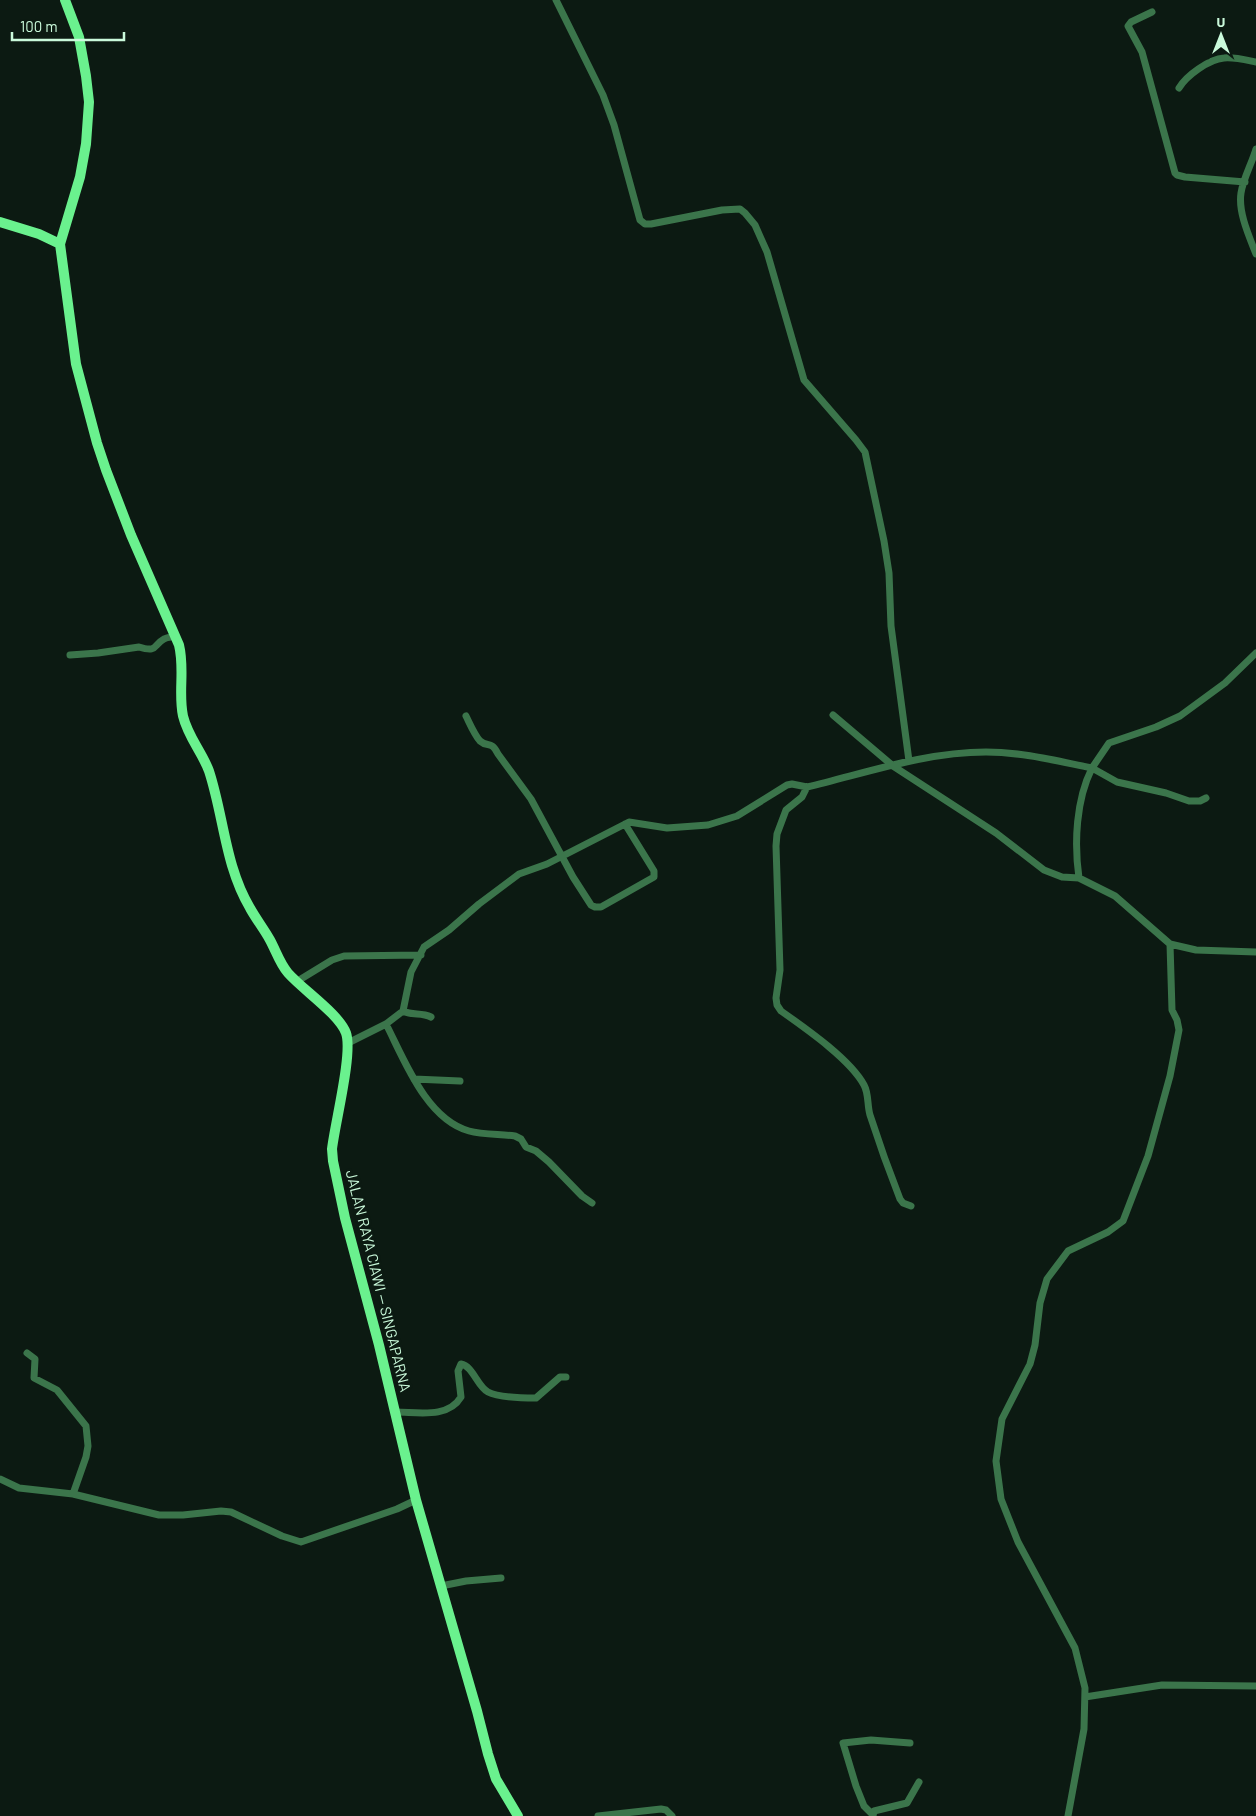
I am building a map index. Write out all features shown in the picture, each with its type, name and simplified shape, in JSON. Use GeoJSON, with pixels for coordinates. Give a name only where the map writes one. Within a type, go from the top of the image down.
{"type":"FeatureCollection","features":[{"type":"Feature","properties":{"kind":"main road"},"geometry":{"type":"LineString","coordinates":[[65,0],[79,37],[89,102],[86,144],[80,177],[60,244],[76,364],[83,391],[106,470],[136,548],[176,636],[182,659],[183,714],[192,738],[208,770],[218,803],[228,854],[236,878],[250,910],[263,927],[286,971],[341,1024],[346,1032],[348,1043]]}},
{"type":"Feature","properties":{"kind":"main road"},"geometry":{"type":"LineString","coordinates":[[0,222],[39,234],[60,244]]}},
{"type":"Feature","properties":{"kind":"main road","name":"JALAN RAYA CIAWI — SINGAPARNA"},"geometry":{"type":"LineString","coordinates":[[348,1043],[347,1060],[334,1135],[333,1161],[345,1218],[396,1412],[416,1500],[496,1779],[518,1816]]}},
{"type":"Feature","properties":{"kind":"street"},"geometry":{"type":"LineString","coordinates":[[556,0],[604,95],[640,220],[645,224],[651,224],[734,209],[740,209],[745,213],[755,225],[766,252],[804,380],[865,452],[889,573],[891,626],[909,761]]}},
{"type":"Feature","properties":{"kind":"street"},"geometry":{"type":"LineString","coordinates":[[1152,12],[1128,26],[1142,52],[1175,173],[1185,177],[1245,182]]}},
{"type":"Feature","properties":{"kind":"street"},"geometry":{"type":"LineString","coordinates":[[1179,88],[1184,79],[1203,66],[1220,58],[1226,57],[1256,62]]}},
{"type":"Feature","properties":{"kind":"street"},"geometry":{"type":"LineString","coordinates":[[1256,149],[1241,192],[1242,211],[1256,254]]}},
{"type":"Feature","properties":{"kind":"street"},"geometry":{"type":"LineString","coordinates":[[70,655],[98,654],[139,647],[152,649],[156,648],[164,638],[176,636]]}},
{"type":"Feature","properties":{"kind":"street"},"geometry":{"type":"LineString","coordinates":[[1079,878],[1076,861],[1079,816],[1084,783],[1109,743],[1156,727],[1180,716],[1224,683],[1256,653]]}},
{"type":"Feature","properties":{"kind":"street"},"geometry":{"type":"LineString","coordinates":[[834,714],[893,766],[996,833],[1044,870],[1062,877],[1079,878],[1115,896],[1170,944],[1196,950],[1256,952]]}},
{"type":"Feature","properties":{"kind":"street"},"geometry":{"type":"LineString","coordinates":[[466,716],[478,738],[483,743],[492,745],[495,748],[531,799],[563,855],[573,877],[595,907],[601,907],[652,879],[655,875],[625,824]]}},
{"type":"Feature","properties":{"kind":"street"},"geometry":{"type":"LineString","coordinates":[[348,1043],[386,1024],[403,1011],[411,972],[424,948],[449,930],[479,904],[519,874],[547,864],[629,822],[667,828],[708,824],[737,816],[787,785],[807,787],[909,761],[954,754],[986,752],[1015,754],[1092,768],[1117,782],[1166,793],[1189,801],[1200,801],[1206,798]]}},
{"type":"Feature","properties":{"kind":"street"},"geometry":{"type":"LineString","coordinates":[[807,787],[802,797],[786,810],[776,840],[780,970],[777,994],[778,1005],[781,1011],[818,1038],[858,1075],[867,1091],[869,1110],[874,1128],[900,1199],[903,1203],[911,1206]]}},
{"type":"Feature","properties":{"kind":"street"},"geometry":{"type":"LineString","coordinates":[[1068,1816],[1084,1729],[1085,1688],[1075,1648],[1018,1542],[1001,1499],[996,1460],[1002,1419],[1030,1364],[1036,1345],[1040,1303],[1047,1279],[1068,1251],[1108,1232],[1123,1221],[1148,1156],[1170,1076],[1179,1030],[1172,1010],[1170,944]]}},
{"type":"Feature","properties":{"kind":"street"},"geometry":{"type":"LineString","coordinates":[[296,982],[332,960],[344,956],[421,955]]}},
{"type":"Feature","properties":{"kind":"street"},"geometry":{"type":"LineString","coordinates":[[403,1011],[410,1014],[421,1012],[431,1017]]}},
{"type":"Feature","properties":{"kind":"street"},"geometry":{"type":"LineString","coordinates":[[386,1024],[414,1079],[425,1097],[440,1113],[459,1127],[486,1134],[515,1136],[521,1139],[526,1147],[536,1151],[549,1162],[582,1196],[592,1203]]}},
{"type":"Feature","properties":{"kind":"street"},"geometry":{"type":"LineString","coordinates":[[414,1079],[460,1080]]}},
{"type":"Feature","properties":{"kind":"street"},"geometry":{"type":"LineString","coordinates":[[27,1353],[35,1359],[34,1378],[56,1390],[86,1426],[88,1446],[86,1457],[73,1494]]}},
{"type":"Feature","properties":{"kind":"street"},"geometry":{"type":"LineString","coordinates":[[396,1412],[442,1412],[455,1405],[461,1398],[458,1371],[461,1364],[466,1366],[482,1388],[496,1395],[536,1398],[560,1377],[566,1377]]}},
{"type":"Feature","properties":{"kind":"street"},"geometry":{"type":"LineString","coordinates":[[0,1479],[19,1488],[73,1494],[159,1515],[231,1512],[282,1536],[301,1542],[397,1509],[416,1500]]}},
{"type":"Feature","properties":{"kind":"street"},"geometry":{"type":"LineString","coordinates":[[441,1586],[466,1581],[501,1578]]}},
{"type":"Feature","properties":{"kind":"street"},"geometry":{"type":"LineString","coordinates":[[1085,1697],[1162,1685],[1256,1686]]}},
{"type":"Feature","properties":{"kind":"street"},"geometry":{"type":"LineString","coordinates":[[910,1743],[871,1740],[843,1743],[864,1806],[873,1815],[874,1811],[907,1803],[919,1782]]}},
{"type":"Feature","properties":{"kind":"street"},"geometry":{"type":"LineString","coordinates":[[598,1816],[660,1809],[666,1810],[672,1816]]}}]}
